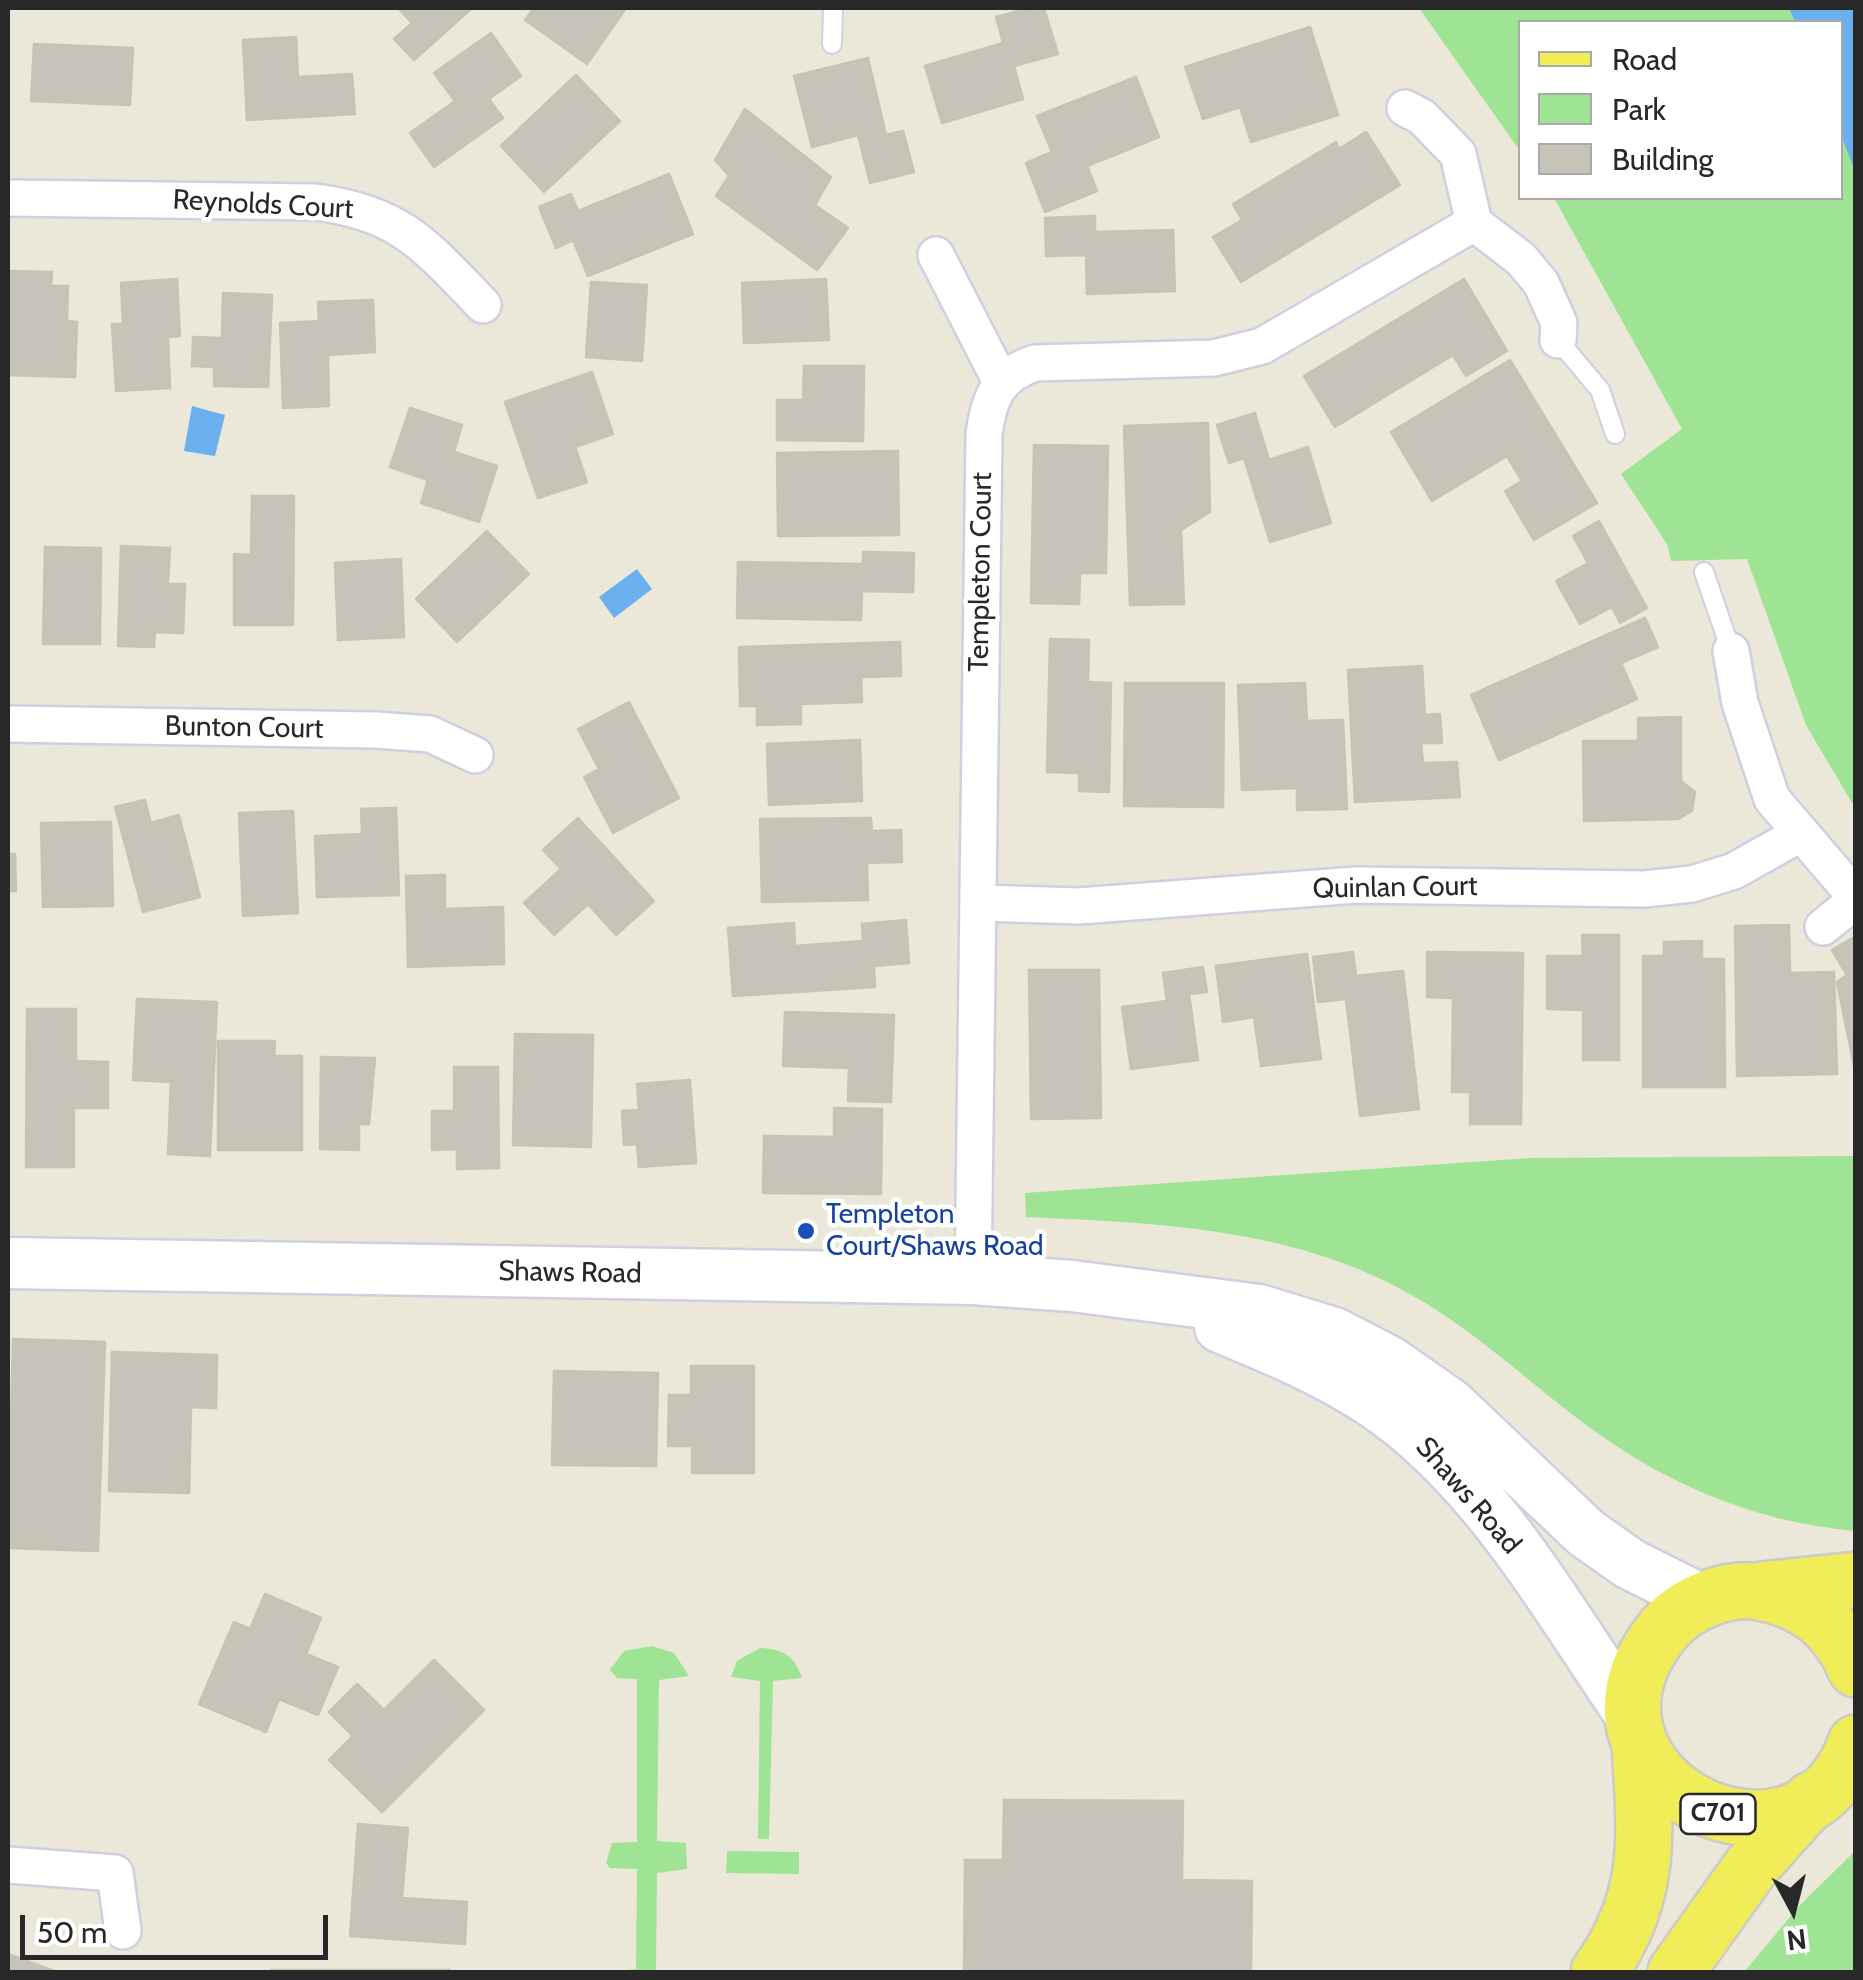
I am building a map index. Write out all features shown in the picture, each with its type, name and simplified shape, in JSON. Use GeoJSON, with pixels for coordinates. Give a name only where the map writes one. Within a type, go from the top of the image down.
{"type":"FeatureCollection","features":[{"type":"Feature","properties":{"kind":"main road"},"geometry":{"type":"LineString","coordinates":[[1728,1596],[1856,1580]]}},
{"type":"Feature","properties":{"kind":"main road"},"geometry":{"type":"LineString","coordinates":[[1728,1596],[1788,1598],[1820,1616],[1844,1643],[1856,1669]]}},
{"type":"Feature","properties":{"kind":"main road","name":"C701"},"geometry":{"type":"LineString","coordinates":[[1599,1972],[1630,1919],[1646,1858],[1635,1684],[1648,1649],[1671,1620],[1728,1596]]}},
{"type":"Feature","properties":{"kind":"main road","name":"C701"},"geometry":{"type":"LineString","coordinates":[[1637,1732],[1656,1774],[1681,1798],[1712,1813],[1746,1819],[1780,1814],[1839,1771]]}},
{"type":"Feature","properties":{"kind":"main road","name":"C701"},"geometry":{"type":"LineString","coordinates":[[1676,1972],[1751,1868],[1839,1771]]}},
{"type":"Feature","properties":{"kind":"street"},"geometry":{"type":"LineString","coordinates":[[1405,108],[1422,117],[1458,154],[1474,223],[1522,259],[1541,283],[1559,323],[1558,340]]}},
{"type":"Feature","properties":{"kind":"street","name":"Reynolds Court"},"geometry":{"type":"LineString","coordinates":[[8,198],[316,202],[361,208],[396,223],[434,254],[482,306]]}},
{"type":"Feature","properties":{"kind":"street"},"geometry":{"type":"LineString","coordinates":[[936,254],[1001,382],[1035,363],[1214,358],[1262,346],[1474,223]]}},
{"type":"Feature","properties":{"kind":"street","name":"Templeton Court"},"geometry":{"type":"LineString","coordinates":[[973,1279],[984,434],[990,400],[1001,382]]}},
{"type":"Feature","properties":{"kind":"street"},"geometry":{"type":"LineString","coordinates":[[1731,651],[1730,705],[1772,799],[1798,835],[1856,898],[1824,927]]}},
{"type":"Feature","properties":{"kind":"street","name":"Bunton Court"},"geometry":{"type":"LineString","coordinates":[[8,724],[376,730],[430,734],[475,755]]}},
{"type":"Feature","properties":{"kind":"street","name":"Quinlan Court"},"geometry":{"type":"LineString","coordinates":[[980,903],[1080,906],[1356,885],[1644,889],[1692,884],[1734,871],[1798,835]]}},
{"type":"Feature","properties":{"kind":"street","name":"Shaws Road"},"geometry":{"type":"LineString","coordinates":[[8,1263],[973,1279],[1072,1286],[1259,1310],[1334,1333],[1390,1362],[1450,1404],[1586,1533],[1630,1564],[1728,1596]]}},
{"type":"Feature","properties":{"kind":"street","name":"Shaws Road"},"geometry":{"type":"LineString","coordinates":[[1130,1296],[1294,1358],[1359,1394],[1408,1428],[1457,1474],[1501,1526],[1637,1732]]}},
{"type":"Feature","properties":{"kind":"street"},"geometry":{"type":"LineString","coordinates":[[8,1865],[115,1872],[123,1931]]}},
{"type":"Feature","properties":{"kind":"lane"},"geometry":{"type":"LineString","coordinates":[[832,8],[832,44]]}},
{"type":"Feature","properties":{"kind":"lane"},"geometry":{"type":"LineString","coordinates":[[1558,340],[1600,390],[1615,434]]}},
{"type":"Feature","properties":{"kind":"lane"},"geometry":{"type":"LineString","coordinates":[[1704,572],[1731,651]]}},
{"type":"Feature","properties":{"kind":"green space"},"geometry":{"type":"Polygon","coordinates":[[[1419,8],[1855,8],[1855,808],[1806,725],[1747,559],[1671,561],[1667,544],[1621,474],[1682,429],[1555,200],[1843,200],[1843,20],[1518,20],[1518,148],[1419,8]]]}},
{"type":"Feature","properties":{"kind":"green space"},"geometry":{"type":"Polygon","coordinates":[[[1855,1156],[1855,1531],[1778,1518],[1671,1478],[1605,1439],[1436,1310],[1370,1274],[1323,1256],[1226,1233],[1127,1222],[1026,1217],[1025,1193],[1530,1158],[1855,1156]]]}},
{"type":"Feature","properties":{"kind":"green space"},"geometry":{"type":"Polygon","coordinates":[[[652,1646],[674,1653],[689,1676],[659,1680],[657,1841],[686,1843],[687,1869],[657,1873],[656,1971],[679,1972],[607,1972],[636,1969],[637,1869],[610,1868],[606,1863],[612,1843],[637,1842],[637,1679],[617,1678],[610,1670],[624,1651],[652,1646]]]}},
{"type":"Feature","properties":{"kind":"green space"},"geometry":{"type":"Polygon","coordinates":[[[760,1648],[787,1655],[802,1678],[773,1681],[769,1839],[758,1839],[760,1681],[731,1677],[737,1661],[760,1648]]]}},
{"type":"Feature","properties":{"kind":"green space"},"geometry":{"type":"Polygon","coordinates":[[[727,1851],[799,1852],[799,1874],[726,1873],[727,1851]]]}},
{"type":"Feature","properties":{"kind":"green space"},"geometry":{"type":"Polygon","coordinates":[[[1855,1851],[1855,1972],[1744,1972],[1801,1904],[1855,1851]]]}},
{"type":"Feature","properties":{"kind":"water"},"geometry":{"type":"Polygon","coordinates":[[[1789,8],[1853,8],[1855,171],[1843,140],[1843,20],[1794,20],[1789,8]]]}},
{"type":"Feature","properties":{"kind":"water"},"geometry":{"type":"Polygon","coordinates":[[[192,406],[225,415],[215,456],[184,451],[192,406]]]}},
{"type":"Feature","properties":{"kind":"water"},"geometry":{"type":"Polygon","coordinates":[[[637,569],[652,589],[614,618],[599,597],[637,569]]]}},
{"type":"Feature","properties":{"kind":"building"},"geometry":{"type":"Polygon","coordinates":[[[398,8],[472,8],[414,60],[394,39],[412,23],[398,8]]]}},
{"type":"Feature","properties":{"kind":"building"},"geometry":{"type":"Polygon","coordinates":[[[534,8],[626,8],[587,64],[525,20],[534,8]]]}},
{"type":"Feature","properties":{"kind":"building"},"geometry":{"type":"Polygon","coordinates":[[[1044,8],[1058,54],[1014,66],[1023,99],[942,123],[925,66],[1003,43],[996,17],[1044,8]]]}},
{"type":"Feature","properties":{"kind":"building"},"geometry":{"type":"Polygon","coordinates":[[[1310,27],[1338,115],[1251,142],[1240,107],[1203,119],[1185,67],[1310,27]]]}},
{"type":"Feature","properties":{"kind":"building"},"geometry":{"type":"Polygon","coordinates":[[[491,33],[521,76],[489,99],[503,118],[434,167],[410,133],[455,101],[434,73],[491,33]]]}},
{"type":"Feature","properties":{"kind":"building"},"geometry":{"type":"Polygon","coordinates":[[[296,37],[298,77],[352,74],[355,114],[247,120],[243,40],[296,37]]]}},
{"type":"Feature","properties":{"kind":"building"},"geometry":{"type":"Polygon","coordinates":[[[34,44],[133,48],[130,105],[31,101],[34,44]]]}},
{"type":"Feature","properties":{"kind":"building"},"geometry":{"type":"Polygon","coordinates":[[[868,58],[886,135],[903,131],[914,172],[870,183],[858,135],[812,147],[794,76],[868,58]]]}},
{"type":"Feature","properties":{"kind":"building"},"geometry":{"type":"Polygon","coordinates":[[[576,75],[620,121],[544,192],[501,146],[576,75]]]}},
{"type":"Feature","properties":{"kind":"building"},"geometry":{"type":"Polygon","coordinates":[[[1136,77],[1159,137],[1087,166],[1097,191],[1045,212],[1026,163],[1052,152],[1037,116],[1136,77]]]}},
{"type":"Feature","properties":{"kind":"building"},"geometry":{"type":"Polygon","coordinates":[[[745,109],[831,177],[815,205],[848,228],[817,270],[716,196],[729,176],[715,160],[745,109]]]}},
{"type":"Feature","properties":{"kind":"building"},"geometry":{"type":"Polygon","coordinates":[[[1366,132],[1400,185],[1241,282],[1213,237],[1242,220],[1233,204],[1336,142],[1339,149],[1366,132]]]}},
{"type":"Feature","properties":{"kind":"building"},"geometry":{"type":"Polygon","coordinates":[[[669,174],[693,234],[588,276],[573,240],[556,248],[539,207],[571,194],[578,211],[669,174]]]}},
{"type":"Feature","properties":{"kind":"building"},"geometry":{"type":"Polygon","coordinates":[[[1095,216],[1095,232],[1173,230],[1175,291],[1087,294],[1086,255],[1046,256],[1045,218],[1095,216]]]}},
{"type":"Feature","properties":{"kind":"building"},"geometry":{"type":"Polygon","coordinates":[[[8,271],[52,272],[51,286],[68,286],[67,321],[77,322],[75,377],[8,375],[8,271]]]}},
{"type":"Feature","properties":{"kind":"building"},"geometry":{"type":"Polygon","coordinates":[[[177,279],[180,336],[168,337],[170,388],[116,391],[112,324],[123,324],[121,283],[177,279]]]}},
{"type":"Feature","properties":{"kind":"building"},"geometry":{"type":"Polygon","coordinates":[[[826,279],[829,340],[744,343],[742,283],[826,279]]]}},
{"type":"Feature","properties":{"kind":"building"},"geometry":{"type":"Polygon","coordinates":[[[1464,279],[1507,351],[1466,376],[1453,355],[1335,427],[1304,376],[1464,279]]]}},
{"type":"Feature","properties":{"kind":"building"},"geometry":{"type":"Polygon","coordinates":[[[591,282],[647,285],[642,361],[586,357],[591,282]]]}},
{"type":"Feature","properties":{"kind":"building"},"geometry":{"type":"Polygon","coordinates":[[[223,293],[272,295],[268,387],[214,386],[214,367],[192,366],[193,337],[222,338],[223,293]]]}},
{"type":"Feature","properties":{"kind":"building"},"geometry":{"type":"Polygon","coordinates":[[[373,300],[375,352],[328,355],[329,406],[283,408],[280,323],[319,321],[318,302],[373,300]]]}},
{"type":"Feature","properties":{"kind":"building"},"geometry":{"type":"Polygon","coordinates":[[[1510,360],[1597,503],[1534,540],[1505,491],[1522,481],[1507,456],[1432,501],[1391,432],[1510,360]]]}},
{"type":"Feature","properties":{"kind":"building"},"geometry":{"type":"Polygon","coordinates":[[[804,366],[864,366],[863,441],[777,440],[777,400],[803,400],[804,366]]]}},
{"type":"Feature","properties":{"kind":"building"},"geometry":{"type":"Polygon","coordinates":[[[592,372],[613,434],[575,447],[587,482],[538,498],[505,402],[592,372]]]}},
{"type":"Feature","properties":{"kind":"building"},"geometry":{"type":"Polygon","coordinates":[[[410,408],[462,425],[454,452],[497,466],[479,522],[421,503],[428,480],[390,467],[410,408]]]}},
{"type":"Feature","properties":{"kind":"building"},"geometry":{"type":"Polygon","coordinates":[[[1255,413],[1269,460],[1308,447],[1331,523],[1270,542],[1244,458],[1229,463],[1217,425],[1255,413]]]}},
{"type":"Feature","properties":{"kind":"building"},"geometry":{"type":"Polygon","coordinates":[[[1208,423],[1210,512],[1181,530],[1184,604],[1130,605],[1124,426],[1208,423]]]}},
{"type":"Feature","properties":{"kind":"building"},"geometry":{"type":"Polygon","coordinates":[[[1034,445],[1108,446],[1106,573],[1080,573],[1079,604],[1031,603],[1034,445]]]}},
{"type":"Feature","properties":{"kind":"building"},"geometry":{"type":"Polygon","coordinates":[[[898,451],[899,535],[778,536],[777,453],[898,451]]]}},
{"type":"Feature","properties":{"kind":"building"},"geometry":{"type":"Polygon","coordinates":[[[252,496],[294,496],[293,625],[234,625],[234,554],[251,555],[252,496]]]}},
{"type":"Feature","properties":{"kind":"building"},"geometry":{"type":"Polygon","coordinates":[[[1599,521],[1647,608],[1620,623],[1612,607],[1580,624],[1556,581],[1588,563],[1573,536],[1599,521]]]}},
{"type":"Feature","properties":{"kind":"building"},"geometry":{"type":"Polygon","coordinates":[[[487,531],[529,574],[457,642],[416,599],[487,531]]]}},
{"type":"Feature","properties":{"kind":"building"},"geometry":{"type":"Polygon","coordinates":[[[121,546],[170,548],[168,584],[185,584],[183,633],[155,632],[154,647],[118,646],[121,546]]]}},
{"type":"Feature","properties":{"kind":"building"},"geometry":{"type":"Polygon","coordinates":[[[45,547],[101,548],[100,644],[43,644],[45,547]]]}},
{"type":"Feature","properties":{"kind":"building"},"geometry":{"type":"Polygon","coordinates":[[[863,552],[914,553],[913,592],[862,591],[861,620],[737,618],[738,562],[863,564],[863,552]]]}},
{"type":"Feature","properties":{"kind":"building"},"geometry":{"type":"Polygon","coordinates":[[[401,559],[404,637],[338,640],[335,563],[401,559]]]}},
{"type":"Feature","properties":{"kind":"building"},"geometry":{"type":"Polygon","coordinates":[[[1645,618],[1658,647],[1621,663],[1637,699],[1499,760],[1471,695],[1645,618]]]}},
{"type":"Feature","properties":{"kind":"building"},"geometry":{"type":"Polygon","coordinates":[[[1050,639],[1089,640],[1088,682],[1111,683],[1109,792],[1079,791],[1079,773],[1047,772],[1050,639]]]}},
{"type":"Feature","properties":{"kind":"building"},"geometry":{"type":"Polygon","coordinates":[[[900,642],[901,676],[861,677],[862,702],[801,704],[801,724],[757,725],[757,706],[740,706],[739,647],[900,642]]]}},
{"type":"Feature","properties":{"kind":"building"},"geometry":{"type":"Polygon","coordinates":[[[1422,666],[1425,715],[1440,714],[1442,743],[1421,743],[1423,763],[1457,762],[1460,797],[1355,802],[1348,670],[1422,666]]]}},
{"type":"Feature","properties":{"kind":"building"},"geometry":{"type":"Polygon","coordinates":[[[1125,683],[1224,683],[1223,807],[1124,806],[1125,683]]]}},
{"type":"Feature","properties":{"kind":"building"},"geometry":{"type":"Polygon","coordinates":[[[1305,683],[1307,721],[1343,720],[1347,809],[1297,810],[1297,788],[1242,790],[1238,685],[1305,683]]]}},
{"type":"Feature","properties":{"kind":"building"},"geometry":{"type":"Polygon","coordinates":[[[629,702],[679,798],[613,833],[584,777],[599,769],[578,729],[629,702]]]}},
{"type":"Feature","properties":{"kind":"building"},"geometry":{"type":"Polygon","coordinates":[[[1681,717],[1681,781],[1695,792],[1692,811],[1678,819],[1584,821],[1583,741],[1638,741],[1638,718],[1681,717]]]}},
{"type":"Feature","properties":{"kind":"building"},"geometry":{"type":"Polygon","coordinates":[[[860,740],[862,801],[769,805],[767,744],[860,740]]]}},
{"type":"Feature","properties":{"kind":"building"},"geometry":{"type":"Polygon","coordinates":[[[145,800],[151,823],[179,815],[200,897],[143,912],[115,807],[145,800]]]}},
{"type":"Feature","properties":{"kind":"building"},"geometry":{"type":"Polygon","coordinates":[[[396,808],[399,895],[317,897],[315,836],[362,834],[361,809],[396,808]]]}},
{"type":"Feature","properties":{"kind":"building"},"geometry":{"type":"Polygon","coordinates":[[[293,811],[298,913],[243,916],[239,813],[293,811]]]}},
{"type":"Feature","properties":{"kind":"building"},"geometry":{"type":"Polygon","coordinates":[[[578,818],[654,901],[616,935],[588,904],[554,935],[524,903],[561,869],[543,850],[578,818]]]}},
{"type":"Feature","properties":{"kind":"building"},"geometry":{"type":"Polygon","coordinates":[[[871,818],[872,831],[901,830],[902,862],[867,863],[868,900],[762,902],[760,819],[871,818]]]}},
{"type":"Feature","properties":{"kind":"building"},"geometry":{"type":"Polygon","coordinates":[[[111,822],[113,906],[43,907],[41,823],[111,822]]]}},
{"type":"Feature","properties":{"kind":"building"},"geometry":{"type":"Polygon","coordinates":[[[8,854],[15,854],[16,891],[8,891],[8,854]]]}},
{"type":"Feature","properties":{"kind":"building"},"geometry":{"type":"Polygon","coordinates":[[[445,875],[445,909],[503,907],[504,964],[408,967],[406,876],[445,875]]]}},
{"type":"Feature","properties":{"kind":"building"},"geometry":{"type":"Polygon","coordinates":[[[906,920],[909,963],[874,966],[875,987],[733,996],[728,928],[794,923],[795,946],[863,941],[862,924],[906,920]]]}},
{"type":"Feature","properties":{"kind":"building"},"geometry":{"type":"Polygon","coordinates":[[[1789,925],[1790,973],[1834,972],[1837,1074],[1737,1076],[1735,926],[1789,925]]]}},
{"type":"Feature","properties":{"kind":"building"},"geometry":{"type":"Polygon","coordinates":[[[1582,935],[1619,935],[1619,1060],[1583,1060],[1583,1010],[1547,1009],[1547,956],[1583,956],[1582,935]]]}},
{"type":"Feature","properties":{"kind":"building"},"geometry":{"type":"Polygon","coordinates":[[[1856,936],[1856,1076],[1837,982],[1847,975],[1832,950],[1856,936]]]}},
{"type":"Feature","properties":{"kind":"building"},"geometry":{"type":"Polygon","coordinates":[[[1702,941],[1702,959],[1724,959],[1725,1087],[1643,1087],[1643,956],[1664,956],[1664,942],[1702,941]]]}},
{"type":"Feature","properties":{"kind":"building"},"geometry":{"type":"Polygon","coordinates":[[[1353,952],[1356,976],[1403,971],[1419,1109],[1360,1116],[1346,999],[1318,1002],[1313,957],[1353,952]]]}},
{"type":"Feature","properties":{"kind":"building"},"geometry":{"type":"Polygon","coordinates":[[[1427,952],[1523,953],[1521,1124],[1470,1124],[1470,1092],[1452,1092],[1453,998],[1427,997],[1427,952]]]}},
{"type":"Feature","properties":{"kind":"building"},"geometry":{"type":"Polygon","coordinates":[[[1307,954],[1321,1059],[1261,1066],[1254,1017],[1223,1022],[1216,966],[1307,954]]]}},
{"type":"Feature","properties":{"kind":"building"},"geometry":{"type":"Polygon","coordinates":[[[1203,967],[1207,992],[1189,994],[1198,1060],[1131,1069],[1122,1007],[1167,1001],[1163,973],[1203,967]]]}},
{"type":"Feature","properties":{"kind":"building"},"geometry":{"type":"Polygon","coordinates":[[[1029,970],[1099,970],[1101,1118],[1031,1119],[1029,970]]]}},
{"type":"Feature","properties":{"kind":"building"},"geometry":{"type":"Polygon","coordinates":[[[137,999],[217,1002],[210,1156],[168,1154],[171,1082],[133,1080],[137,999]]]}},
{"type":"Feature","properties":{"kind":"building"},"geometry":{"type":"Polygon","coordinates":[[[27,1009],[76,1009],[76,1061],[108,1062],[108,1108],[74,1108],[74,1167],[26,1167],[27,1009]]]}},
{"type":"Feature","properties":{"kind":"building"},"geometry":{"type":"Polygon","coordinates":[[[785,1012],[894,1015],[891,1102],[848,1101],[849,1068],[783,1066],[785,1012]]]}},
{"type":"Feature","properties":{"kind":"building"},"geometry":{"type":"Polygon","coordinates":[[[515,1034],[593,1035],[591,1147],[513,1145],[515,1034]]]}},
{"type":"Feature","properties":{"kind":"building"},"geometry":{"type":"Polygon","coordinates":[[[218,1041],[275,1041],[274,1056],[302,1056],[302,1150],[218,1150],[218,1041]]]}},
{"type":"Feature","properties":{"kind":"building"},"geometry":{"type":"Polygon","coordinates":[[[321,1057],[375,1058],[369,1124],[359,1124],[359,1150],[320,1149],[321,1057]]]}},
{"type":"Feature","properties":{"kind":"building"},"geometry":{"type":"Polygon","coordinates":[[[454,1067],[498,1067],[499,1168],[457,1169],[457,1149],[432,1150],[432,1111],[454,1111],[454,1067]]]}},
{"type":"Feature","properties":{"kind":"building"},"geometry":{"type":"Polygon","coordinates":[[[690,1080],[696,1163],[639,1167],[637,1144],[624,1145],[622,1111],[639,1110],[637,1084],[690,1080]]]}},
{"type":"Feature","properties":{"kind":"building"},"geometry":{"type":"Polygon","coordinates":[[[834,1108],[882,1109],[881,1194],[763,1193],[764,1136],[834,1137],[834,1108]]]}},
{"type":"Feature","properties":{"kind":"building"},"geometry":{"type":"Polygon","coordinates":[[[13,1339],[105,1342],[98,1551],[8,1548],[13,1339]]]}},
{"type":"Feature","properties":{"kind":"building"},"geometry":{"type":"Polygon","coordinates":[[[112,1352],[217,1355],[216,1408],[191,1407],[189,1493],[109,1491],[112,1352]]]}},
{"type":"Feature","properties":{"kind":"building"},"geometry":{"type":"Polygon","coordinates":[[[691,1366],[754,1366],[754,1473],[692,1473],[692,1446],[668,1446],[669,1395],[691,1395],[691,1366]]]}},
{"type":"Feature","properties":{"kind":"building"},"geometry":{"type":"Polygon","coordinates":[[[554,1371],[658,1373],[656,1466],[552,1465],[554,1371]]]}},
{"type":"Feature","properties":{"kind":"building"},"geometry":{"type":"Polygon","coordinates":[[[265,1594],[321,1618],[306,1654],[338,1667],[318,1715],[279,1699],[266,1732],[199,1704],[234,1622],[250,1629],[265,1594]]]}},
{"type":"Feature","properties":{"kind":"building"},"geometry":{"type":"Polygon","coordinates":[[[434,1660],[484,1710],[382,1812],[329,1760],[353,1736],[329,1712],[357,1684],[384,1710],[434,1660]]]}},
{"type":"Feature","properties":{"kind":"building"},"geometry":{"type":"Polygon","coordinates":[[[1004,1800],[1183,1801],[1182,1880],[1252,1881],[1251,1972],[964,1972],[965,1860],[1003,1860],[1004,1800]]]}},
{"type":"Feature","properties":{"kind":"building"},"geometry":{"type":"Polygon","coordinates":[[[358,1824],[408,1828],[402,1898],[467,1902],[465,1944],[350,1936],[358,1824]]]}},
{"type":"Feature","properties":{"kind":"building"},"geometry":{"type":"Polygon","coordinates":[[[8,1954],[57,1972],[8,1972],[8,1954]]]}},
{"type":"Feature","properties":{"kind":"building"},"geometry":{"type":"Polygon","coordinates":[[[450,1970],[450,1972],[271,1972],[450,1970]]]}},
{"type":"Feature","properties":{"kind":"place","name":"Templeton Court/Shaws Road"},"geometry":{"type":"Point","coordinates":[806,1231]}}]}
